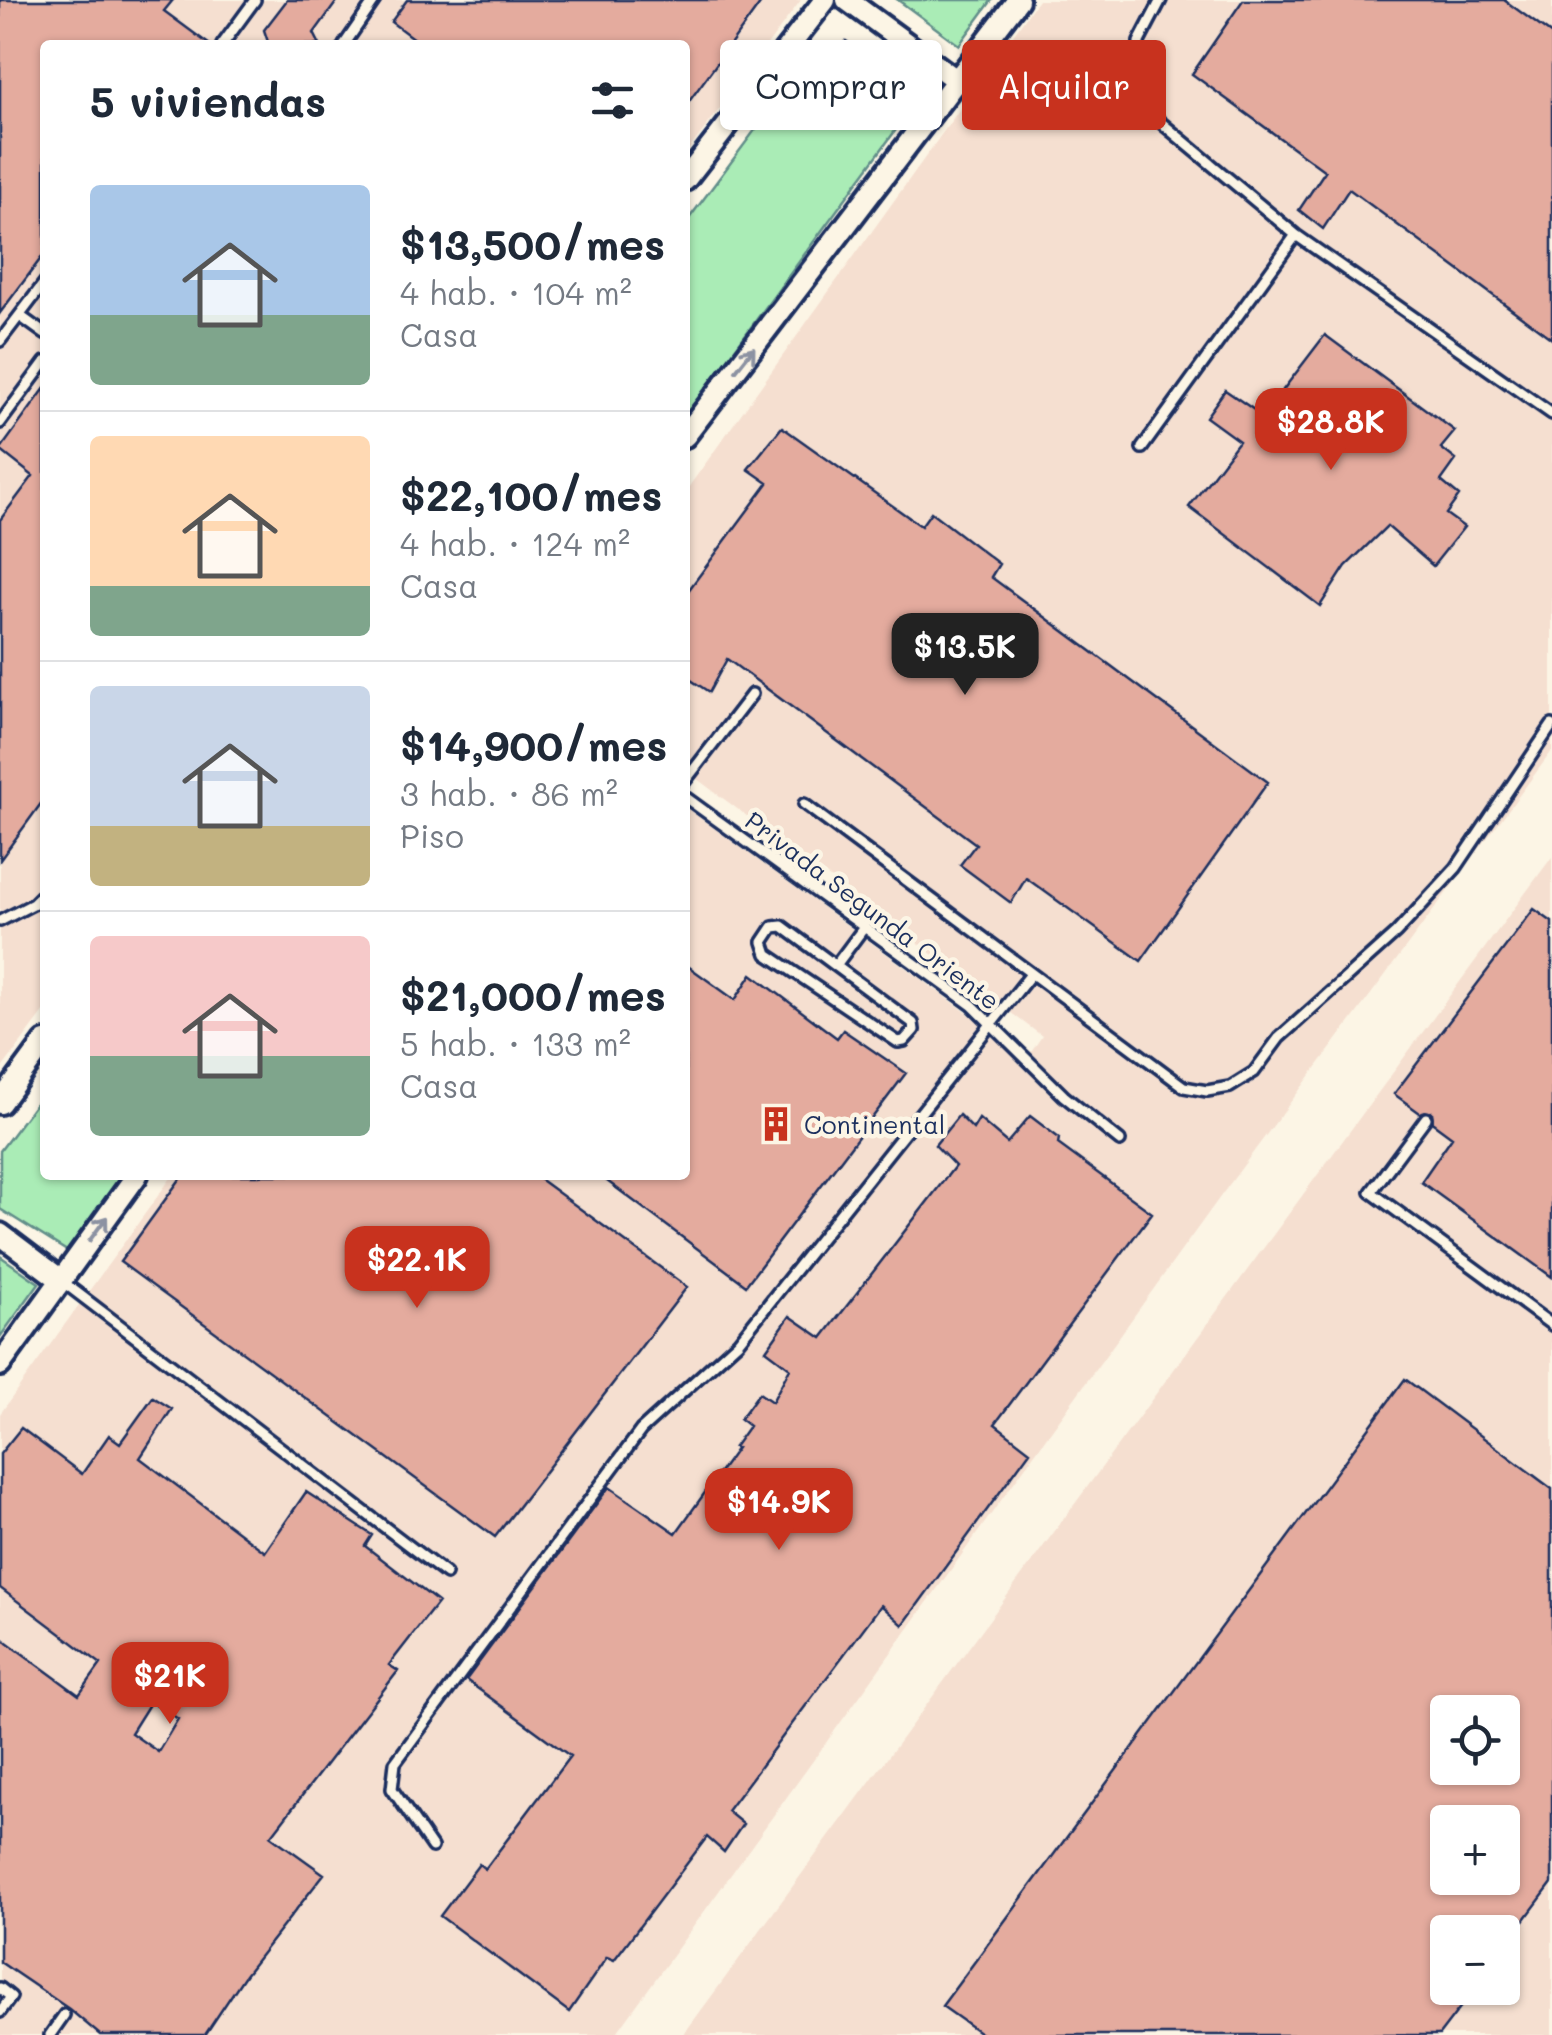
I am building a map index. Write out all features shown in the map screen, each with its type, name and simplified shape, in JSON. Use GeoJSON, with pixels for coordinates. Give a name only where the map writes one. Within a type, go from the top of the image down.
{"type":"FeatureCollection","features":[{"type":"Feature","properties":{"kind":"street"},"geometry":{"type":"LineString","coordinates":[[690,174],[826,0]]}},
{"type":"Feature","properties":{"kind":"street"},"geometry":{"type":"LineString","coordinates":[[847,0],[958,82]]}},
{"type":"Feature","properties":{"kind":"street"},"geometry":{"type":"LineString","coordinates":[[690,430],[1018,0]]}},
{"type":"Feature","properties":{"kind":"street"},"geometry":{"type":"LineString","coordinates":[[0,1104],[40,1049]]}},
{"type":"Feature","properties":{"kind":"street"},"geometry":{"type":"LineString","coordinates":[[0,1365],[133,1180]]}},
{"type":"Feature","properties":{"kind":"street"},"geometry":{"type":"LineString","coordinates":[[0,1234],[61,1280]]}},
{"type":"Feature","properties":{"kind":"lane"},"geometry":{"type":"LineString","coordinates":[[226,40],[255,0]]}},
{"type":"Feature","properties":{"kind":"lane"},"geometry":{"type":"LineString","coordinates":[[347,40],[375,0]]}},
{"type":"Feature","properties":{"kind":"lane"},"geometry":{"type":"LineString","coordinates":[[1161,0],[1139,42],[1139,64],[1158,120],[1296,235],[1552,414]]}},
{"type":"Feature","properties":{"kind":"lane"},"geometry":{"type":"LineString","coordinates":[[1142,448],[1296,235]]}},
{"type":"Feature","properties":{"kind":"lane"},"geometry":{"type":"LineString","coordinates":[[0,341],[40,289]]}},
{"type":"Feature","properties":{"kind":"lane"},"geometry":{"type":"LineString","coordinates":[[20,316],[40,330]]}},
{"type":"Feature","properties":{"kind":"lane"},"geometry":{"type":"LineString","coordinates":[[0,423],[40,369]]}},
{"type":"Feature","properties":{"kind":"lane"},"geometry":{"type":"LineString","coordinates":[[690,775],[752,694]]}},
{"type":"Feature","properties":{"kind":"lane"},"geometry":{"type":"LineString","coordinates":[[804,804],[1184,1088],[1207,1091],[1230,1088],[1254,1072],[1279,1038],[1396,933],[1456,868],[1552,725]]}},
{"type":"Feature","properties":{"kind":"lane","name":"Privada Segunda Oriente"},"geometry":{"type":"LineString","coordinates":[[690,801],[994,1024],[1064,1096],[1120,1141]]}},
{"type":"Feature","properties":{"kind":"lane"},"geometry":{"type":"LineString","coordinates":[[0,921],[40,897]]}},
{"type":"Feature","properties":{"kind":"lane"},"geometry":{"type":"LineString","coordinates":[[782,926],[836,965],[913,1023],[914,1030],[904,1042],[895,1041],[767,954],[763,942],[773,927],[782,926]]}},
{"type":"Feature","properties":{"kind":"lane"},"geometry":{"type":"LineString","coordinates":[[836,965],[864,926]]}},
{"type":"Feature","properties":{"kind":"lane"},"geometry":{"type":"LineString","coordinates":[[432,1847],[392,1789],[395,1763],[642,1430],[738,1342],[1031,974]]}},
{"type":"Feature","properties":{"kind":"lane"},"geometry":{"type":"LineString","coordinates":[[1426,1118],[1371,1192],[1552,1325]]}},
{"type":"Feature","properties":{"kind":"lane"},"geometry":{"type":"LineString","coordinates":[[61,1280],[446,1574]]}},
{"type":"Feature","properties":{"kind":"lane"},"geometry":{"type":"LineString","coordinates":[[0,1988],[11,1997],[0,2012]]}},
{"type":"Feature","properties":{"kind":"lane"},"geometry":{"type":"LineString","coordinates":[[50,2035],[64,2015]]}},
{"type":"Feature","properties":{"kind":"shaded area"},"geometry":{"type":"Polygon","coordinates":[[[0,0],[801,0],[771,40],[720,40],[720,108],[690,148],[690,40],[40,40],[40,1018],[0,1071],[0,0]]]}},
{"type":"Feature","properties":{"kind":"shaded area"},"geometry":{"type":"Polygon","coordinates":[[[1038,0],[1552,0],[1552,751],[1220,1197],[615,2035],[0,2035],[0,1414],[169,1180],[690,1180],[690,811],[1028,1057],[1042,1036],[690,774],[690,485],[962,106],[962,130],[1166,130],[1166,40],[1009,40],[1038,0]]]}},
{"type":"Feature","properties":{"kind":"shaded area"},"geometry":{"type":"Polygon","coordinates":[[[1552,857],[1552,2035],[683,2035],[1552,857]]]}},
{"type":"Feature","properties":{"kind":"green space"},"geometry":{"type":"Polygon","coordinates":[[[898,0],[992,0],[959,45],[898,0]]]}},
{"type":"Feature","properties":{"kind":"green space"},"geometry":{"type":"Polygon","coordinates":[[[755,130],[896,130],[690,410],[690,217],[755,130]]]}},
{"type":"Feature","properties":{"kind":"green space"},"geometry":{"type":"Polygon","coordinates":[[[40,1098],[40,1180],[118,1180],[67,1251],[0,1209],[0,1151],[40,1098]]]}},
{"type":"Feature","properties":{"kind":"green space"},"geometry":{"type":"Polygon","coordinates":[[[0,1256],[39,1283],[0,1337],[0,1256]]]}},
{"type":"Feature","properties":{"kind":"building"},"geometry":{"type":"Polygon","coordinates":[[[0,0],[173,0],[164,11],[203,40],[40,40],[40,260],[0,313],[0,0]]]}},
{"type":"Feature","properties":{"kind":"building"},"geometry":{"type":"Polygon","coordinates":[[[287,0],[338,0],[314,33],[318,40],[267,40],[264,30],[287,0]]]}},
{"type":"Feature","properties":{"kind":"building"},"geometry":{"type":"Polygon","coordinates":[[[407,0],[763,0],[734,40],[720,40],[720,59],[690,100],[690,40],[415,40],[391,22],[407,0]]]}},
{"type":"Feature","properties":{"kind":"building"},"geometry":{"type":"Polygon","coordinates":[[[1243,0],[1504,0],[1552,35],[1552,339],[1349,189],[1323,229],[1299,210],[1325,171],[1192,74],[1243,0]]]}},
{"type":"Feature","properties":{"kind":"building"},"geometry":{"type":"Polygon","coordinates":[[[1325,335],[1455,431],[1441,448],[1456,460],[1441,481],[1459,496],[1446,514],[1464,527],[1433,566],[1387,526],[1346,566],[1320,606],[1189,507],[1239,441],[1206,417],[1225,390],[1263,416],[1325,335]]]}},
{"type":"Feature","properties":{"kind":"building"},"geometry":{"type":"Polygon","coordinates":[[[40,395],[40,805],[0,860],[0,520],[33,476],[0,450],[40,395]]]}},
{"type":"Feature","properties":{"kind":"building"},"geometry":{"type":"Polygon","coordinates":[[[782,427],[921,526],[931,512],[999,564],[991,577],[1268,782],[1141,961],[1026,878],[1011,903],[960,865],[976,844],[727,659],[709,692],[690,679],[690,588],[768,483],[748,469],[782,427]]]}},
{"type":"Feature","properties":{"kind":"building"},"geometry":{"type":"Polygon","coordinates":[[[1534,909],[1552,922],[1552,1277],[1421,1182],[1452,1137],[1433,1123],[1432,1112],[1420,1113],[1394,1094],[1534,909]]]}},
{"type":"Feature","properties":{"kind":"building","name":"Continental"},"geometry":{"type":"Polygon","coordinates":[[[690,968],[735,1000],[752,974],[837,1038],[843,1030],[906,1073],[746,1285],[606,1180],[690,1180],[690,968]]]}},
{"type":"Feature","properties":{"kind":"building"},"geometry":{"type":"Polygon","coordinates":[[[959,1115],[973,1129],[979,1119],[1007,1143],[1030,1116],[1059,1138],[1058,1144],[1152,1213],[995,1424],[1030,1451],[903,1625],[881,1605],[727,1811],[743,1824],[724,1852],[707,1837],[614,1960],[607,1957],[569,2012],[440,1916],[479,1864],[485,1869],[570,1756],[466,1680],[609,1487],[676,1533],[737,1448],[734,1447],[749,1426],[740,1419],[759,1393],[772,1402],[790,1368],[766,1350],[790,1316],[822,1338],[955,1166],[935,1145],[959,1115]]]}},
{"type":"Feature","properties":{"kind":"building"},"geometry":{"type":"Polygon","coordinates":[[[179,1180],[541,1180],[687,1287],[495,1537],[120,1262],[179,1180]]]}},
{"type":"Feature","properties":{"kind":"building"},"geometry":{"type":"Polygon","coordinates":[[[1405,1379],[1552,1489],[1552,1883],[1520,1926],[1520,1915],[1430,1915],[1430,2005],[1462,2005],[1439,2035],[983,2035],[942,2006],[1405,1379]]]}},
{"type":"Feature","properties":{"kind":"building"},"geometry":{"type":"Polygon","coordinates":[[[153,1397],[172,1409],[140,1458],[265,1552],[306,1492],[372,1535],[365,1546],[438,1602],[389,1665],[398,1671],[271,1836],[324,1874],[245,1975],[205,2035],[100,2035],[0,1962],[0,1637],[79,1695],[101,1664],[0,1588],[0,1454],[21,1428],[82,1474],[109,1435],[120,1443],[153,1397]],[[151,1701],[131,1733],[158,1752],[178,1719],[151,1701]]]}},
{"type":"Feature","properties":{"kind":"place","name":"Continental"},"geometry":{"type":"Point","coordinates":[776,1124]}}]}
